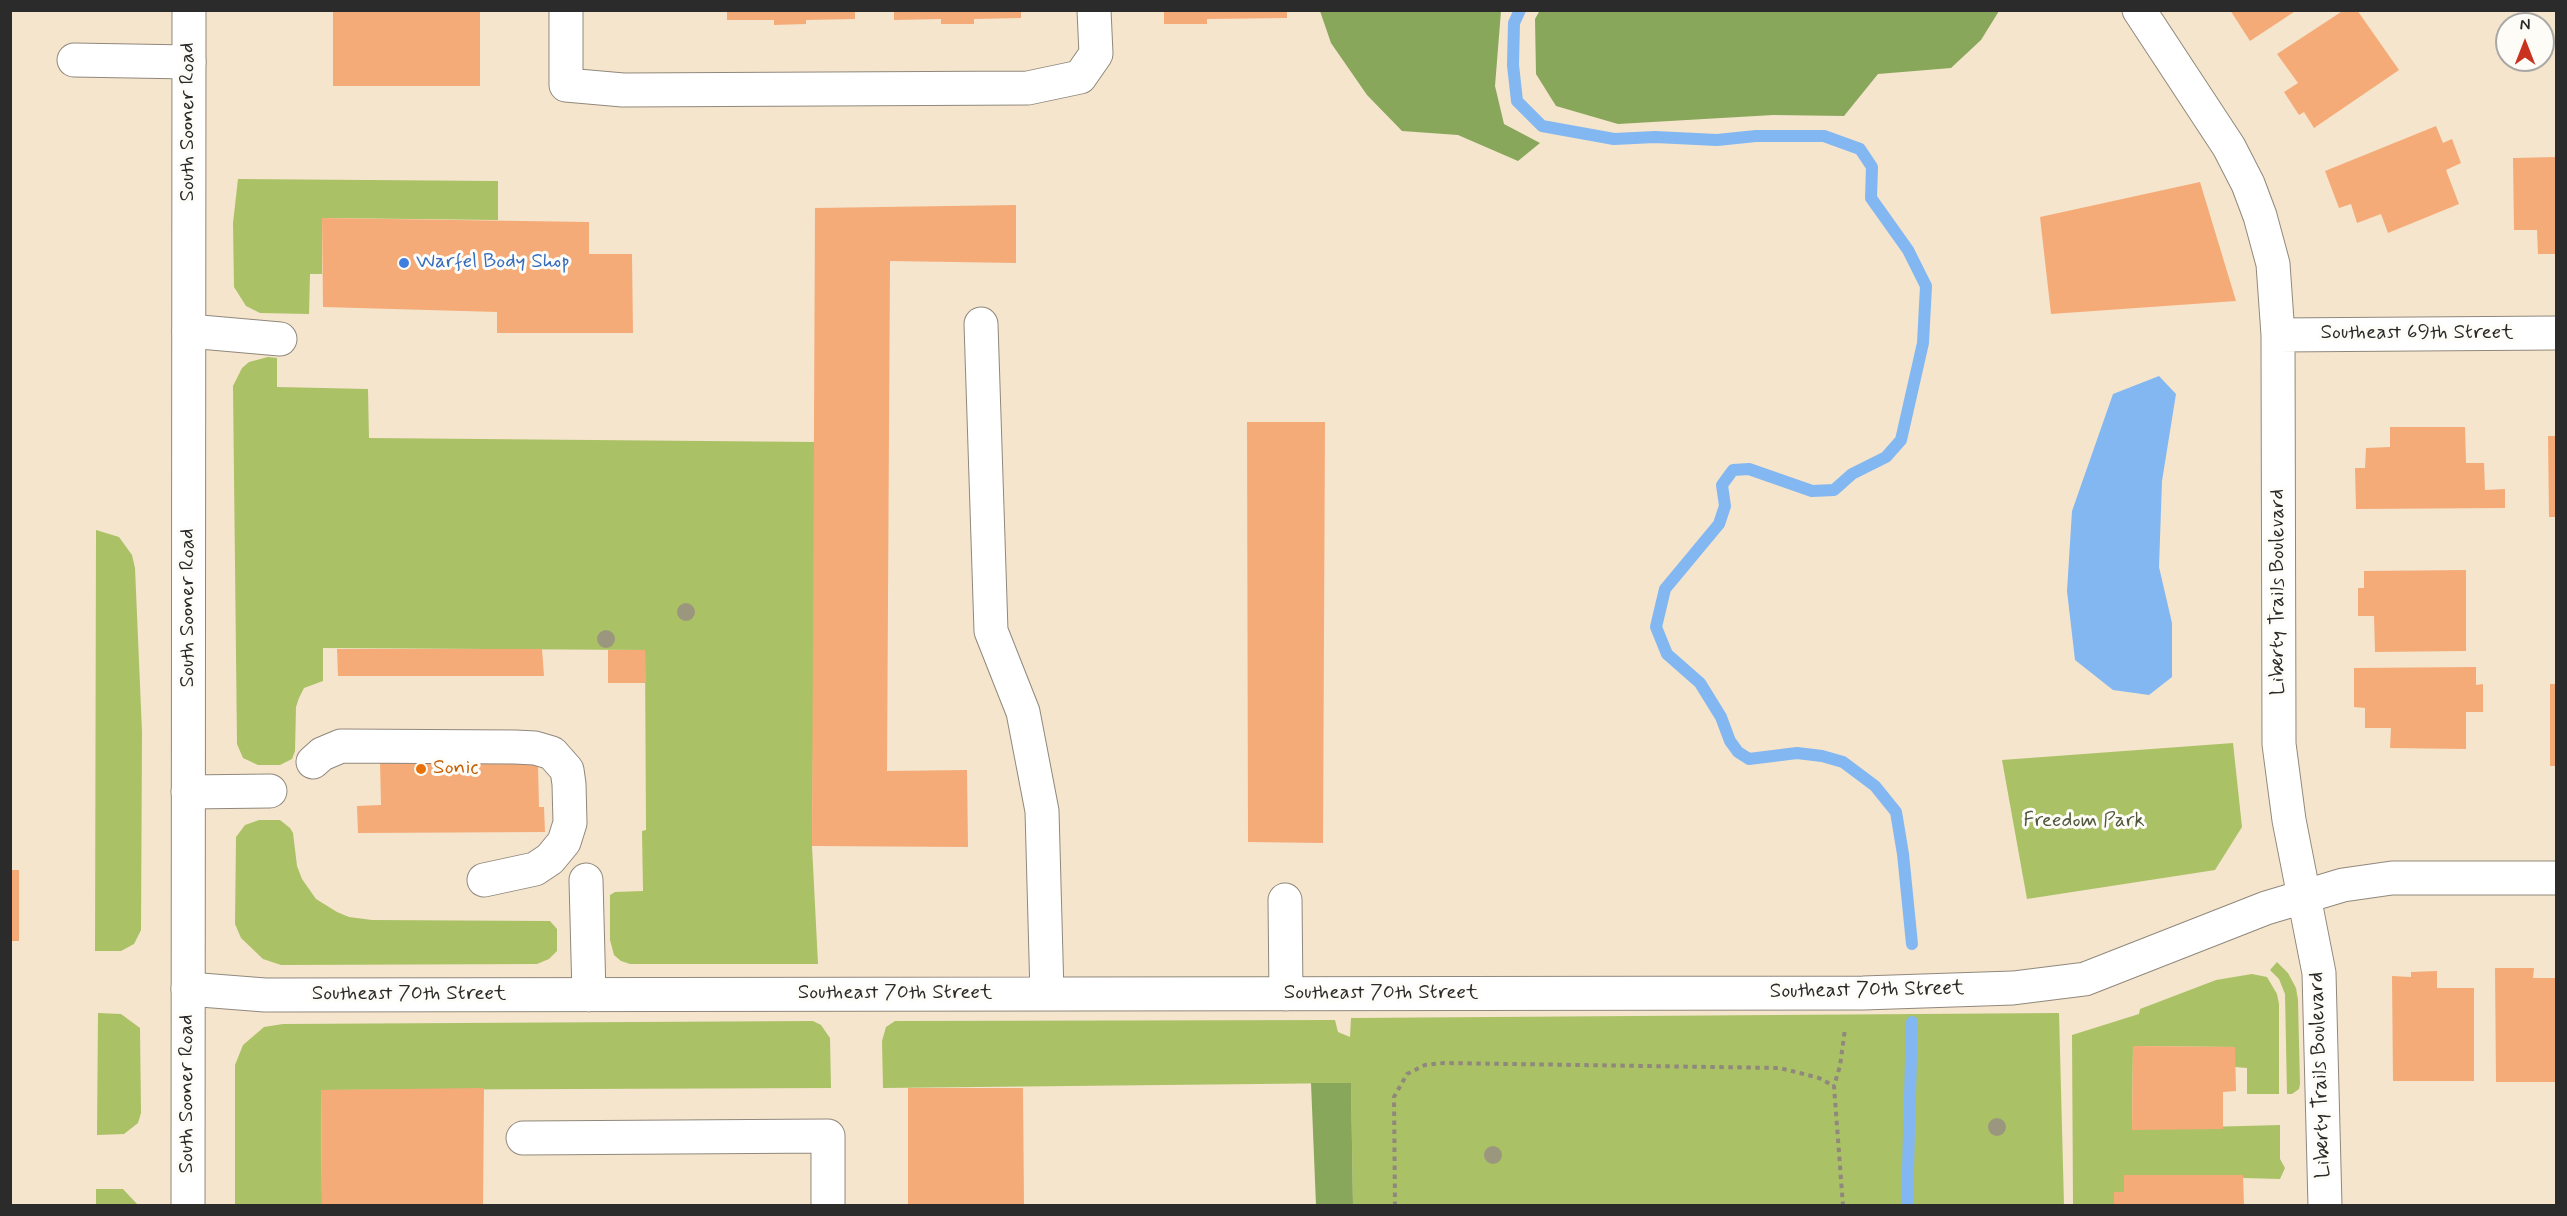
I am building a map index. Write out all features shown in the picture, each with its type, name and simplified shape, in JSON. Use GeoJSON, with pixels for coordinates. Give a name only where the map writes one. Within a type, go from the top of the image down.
{"type":"FeatureCollection","features":[{"type":"Feature","properties":{"kind":"street","name":"South Sooner Road"},"geometry":{"type":"LineString","coordinates":[[188,1206],[189,10]]}},
{"type":"Feature","properties":{"kind":"street"},"geometry":{"type":"LineString","coordinates":[[566,10],[566,85],[623,90],[1028,88],[1080,77],[1096,54],[1094,10]]}},
{"type":"Feature","properties":{"kind":"street","name":"Liberty Trails Boulevard"},"geometry":{"type":"LineString","coordinates":[[2139,10],[2229,147],[2248,184],[2260,216],[2273,264],[2278,335],[2279,744],[2289,820],[2319,973],[2325,1206]]}},
{"type":"Feature","properties":{"kind":"street"},"geometry":{"type":"LineString","coordinates":[[74,60],[189,62]]}},
{"type":"Feature","properties":{"kind":"street"},"geometry":{"type":"LineString","coordinates":[[981,324],[991,631],[1023,712],[1042,811],[1047,994]]}},
{"type":"Feature","properties":{"kind":"street"},"geometry":{"type":"LineString","coordinates":[[189,332],[280,339]]}},
{"type":"Feature","properties":{"kind":"street","name":"Southeast 69th Street"},"geometry":{"type":"LineString","coordinates":[[2278,335],[2556,333]]}},
{"type":"Feature","properties":{"kind":"street"},"geometry":{"type":"LineString","coordinates":[[313,762],[322,754],[341,746],[515,747],[535,748],[552,753],[567,770],[569,784],[570,823],[564,842],[550,859],[535,869],[484,880]]}},
{"type":"Feature","properties":{"kind":"street"},"geometry":{"type":"LineString","coordinates":[[188,792],[270,791]]}},
{"type":"Feature","properties":{"kind":"street","name":"Southeast 70th Street"},"geometry":{"type":"LineString","coordinates":[[188,989],[265,995],[589,995],[1845,993],[2013,988],[2085,979],[2266,908],[2343,885],[2392,878],[2556,878]]}},
{"type":"Feature","properties":{"kind":"street"},"geometry":{"type":"LineString","coordinates":[[586,880],[589,995]]}},
{"type":"Feature","properties":{"kind":"street"},"geometry":{"type":"LineString","coordinates":[[1285,900],[1286,994]]}},
{"type":"Feature","properties":{"kind":"street"},"geometry":{"type":"LineString","coordinates":[[522,1138],[828,1136],[828,1206]]}},
{"type":"Feature","properties":{"kind":"path"},"geometry":{"type":"LineString","coordinates":[[1843,1206],[1834,1086],[1844,1034],[1845,993]]}},
{"type":"Feature","properties":{"kind":"path"},"geometry":{"type":"LineString","coordinates":[[1395,1206],[1394,1097],[1407,1074],[1425,1065],[1444,1063],[1780,1068],[1819,1078],[1834,1086]]}},
{"type":"Feature","properties":{"kind":"green space"},"geometry":{"type":"Polygon","coordinates":[[[1540,10],[1999,11],[1981,40],[1951,68],[1878,74],[1844,116],[1773,115],[1618,124],[1556,106],[1536,74],[1535,19],[1540,10]]]}},
{"type":"Feature","properties":{"kind":"green space"},"geometry":{"type":"Polygon","coordinates":[[[1320,11],[1501,11],[1495,86],[1504,124],[1540,143],[1518,161],[1458,135],[1402,131],[1367,95],[1331,43],[1320,11]]]}},
{"type":"Feature","properties":{"kind":"green space"},"geometry":{"type":"Polygon","coordinates":[[[238,179],[498,181],[498,220],[322,218],[322,274],[310,274],[309,314],[260,313],[246,306],[234,287],[233,223],[238,179]]]}},
{"type":"Feature","properties":{"kind":"green space"},"geometry":{"type":"Polygon","coordinates":[[[268,357],[277,358],[277,387],[368,389],[369,438],[816,442],[812,846],[818,964],[630,964],[614,955],[610,940],[610,895],[615,892],[643,891],[642,831],[646,830],[645,650],[323,648],[323,681],[304,688],[296,707],[295,751],[292,759],[280,765],[258,765],[243,758],[237,744],[233,386],[242,368],[249,362],[268,357]]]}},
{"type":"Feature","properties":{"kind":"green space"},"geometry":{"type":"Polygon","coordinates":[[[96,530],[119,537],[132,555],[135,568],[142,732],[141,930],[134,944],[121,951],[95,951],[96,530]]]}},
{"type":"Feature","properties":{"kind":"green space","name":"Freedom Park"},"geometry":{"type":"Polygon","coordinates":[[[2233,743],[2242,827],[2215,870],[2027,899],[2002,760],[2233,743]]]}},
{"type":"Feature","properties":{"kind":"green space"},"geometry":{"type":"Polygon","coordinates":[[[259,820],[280,820],[290,828],[293,833],[297,866],[302,879],[316,899],[337,912],[349,917],[372,920],[550,921],[557,929],[557,951],[549,959],[537,964],[281,965],[263,959],[241,938],[235,924],[236,837],[245,825],[259,820]]]}},
{"type":"Feature","properties":{"kind":"green space"},"geometry":{"type":"Polygon","coordinates":[[[2277,962],[2288,973],[2296,988],[2298,1000],[2300,1084],[2299,1089],[2292,1094],[2287,1094],[2285,994],[2279,979],[2270,970],[2277,962]]]}},
{"type":"Feature","properties":{"kind":"green space"},"geometry":{"type":"Polygon","coordinates":[[[2252,974],[2267,977],[2277,994],[2279,1094],[2247,1094],[2247,1068],[2235,1067],[2234,1047],[2133,1046],[2132,1129],[2280,1125],[2280,1159],[2285,1168],[2280,1179],[2243,1178],[2243,1175],[2124,1175],[2124,1192],[2114,1192],[2114,1205],[2073,1205],[2072,1035],[2139,1014],[2140,1009],[2216,980],[2252,974]]]}},
{"type":"Feature","properties":{"kind":"green space"},"geometry":{"type":"Polygon","coordinates":[[[98,1013],[121,1014],[140,1028],[141,1113],[138,1123],[124,1134],[97,1135],[98,1013]]]}},
{"type":"Feature","properties":{"kind":"green space"},"geometry":{"type":"Polygon","coordinates":[[[2059,1013],[2064,1205],[1353,1205],[1351,1083],[883,1088],[882,1041],[886,1027],[895,1021],[1335,1020],[1338,1032],[1350,1037],[1351,1018],[2059,1013]]]}},
{"type":"Feature","properties":{"kind":"green space"},"geometry":{"type":"Polygon","coordinates":[[[813,1021],[821,1025],[830,1038],[831,1088],[321,1090],[322,1205],[235,1206],[235,1065],[243,1045],[264,1027],[283,1024],[813,1021]]]}},
{"type":"Feature","properties":{"kind":"green space"},"geometry":{"type":"Polygon","coordinates":[[[1311,1083],[1351,1083],[1353,1205],[1316,1205],[1311,1083]]]}},
{"type":"Feature","properties":{"kind":"green space"},"geometry":{"type":"Polygon","coordinates":[[[96,1189],[123,1189],[138,1205],[96,1205],[96,1189]]]}},
{"type":"Feature","properties":{"kind":"water"},"geometry":{"type":"Polygon","coordinates":[[[2159,376],[2176,394],[2162,481],[2159,567],[2172,623],[2172,677],[2149,695],[2113,690],[2075,660],[2067,591],[2072,511],[2113,394],[2159,376]]]}},
{"type":"Feature","properties":{"kind":"building"},"geometry":{"type":"Polygon","coordinates":[[[333,10],[480,10],[480,86],[333,86],[333,10]]]}},
{"type":"Feature","properties":{"kind":"building"},"geometry":{"type":"Polygon","coordinates":[[[727,10],[855,10],[855,19],[806,20],[806,24],[774,25],[774,20],[727,20],[727,10]]]}},
{"type":"Feature","properties":{"kind":"building"},"geometry":{"type":"Polygon","coordinates":[[[894,10],[1021,10],[1021,18],[974,19],[974,24],[941,24],[941,19],[894,20],[894,10]]]}},
{"type":"Feature","properties":{"kind":"building"},"geometry":{"type":"Polygon","coordinates":[[[1164,10],[1287,10],[1287,18],[1207,19],[1207,24],[1164,24],[1164,10]]]}},
{"type":"Feature","properties":{"kind":"building"},"geometry":{"type":"Polygon","coordinates":[[[2230,10],[2297,10],[2250,41],[2230,10]]]}},
{"type":"Feature","properties":{"kind":"building"},"geometry":{"type":"Polygon","coordinates":[[[2344,10],[2357,10],[2399,70],[2314,128],[2304,112],[2299,115],[2284,92],[2298,83],[2277,54],[2344,10]]]}},
{"type":"Feature","properties":{"kind":"building"},"geometry":{"type":"Polygon","coordinates":[[[2436,126],[2443,143],[2452,139],[2461,163],[2446,170],[2459,204],[2388,233],[2381,214],[2357,223],[2351,204],[2339,208],[2325,171],[2436,126]]]}},
{"type":"Feature","properties":{"kind":"building"},"geometry":{"type":"Polygon","coordinates":[[[2556,157],[2556,254],[2538,254],[2537,230],[2514,230],[2513,158],[2556,157]]]}},
{"type":"Feature","properties":{"kind":"building"},"geometry":{"type":"Polygon","coordinates":[[[2200,182],[2236,301],[2051,314],[2040,217],[2200,182]]]}},
{"type":"Feature","properties":{"kind":"building"},"geometry":{"type":"Polygon","coordinates":[[[1016,205],[1016,263],[890,261],[887,771],[967,770],[968,847],[812,846],[815,208],[1016,205]]]}},
{"type":"Feature","properties":{"kind":"building"},"geometry":{"type":"Polygon","coordinates":[[[322,218],[589,222],[589,254],[632,254],[633,333],[497,333],[497,312],[323,307],[322,218]]]}},
{"type":"Feature","properties":{"kind":"building"},"geometry":{"type":"Polygon","coordinates":[[[1247,422],[1325,422],[1323,843],[1248,842],[1247,422]]]}},
{"type":"Feature","properties":{"kind":"building"},"geometry":{"type":"Polygon","coordinates":[[[2390,427],[2465,427],[2466,463],[2484,463],[2485,490],[2505,489],[2505,508],[2356,509],[2355,468],[2365,468],[2366,448],[2390,447],[2390,427]]]}},
{"type":"Feature","properties":{"kind":"building"},"geometry":{"type":"Polygon","coordinates":[[[2548,436],[2556,436],[2556,517],[2549,517],[2548,436]]]}},
{"type":"Feature","properties":{"kind":"building"},"geometry":{"type":"Polygon","coordinates":[[[2466,570],[2466,651],[2375,652],[2374,616],[2358,616],[2358,588],[2364,588],[2364,571],[2466,570]]]}},
{"type":"Feature","properties":{"kind":"building"},"geometry":{"type":"Polygon","coordinates":[[[337,649],[542,649],[544,676],[338,676],[337,649]]]}},
{"type":"Feature","properties":{"kind":"building"},"geometry":{"type":"Polygon","coordinates":[[[608,650],[645,650],[646,683],[608,683],[608,650]]]}},
{"type":"Feature","properties":{"kind":"building"},"geometry":{"type":"Polygon","coordinates":[[[2476,667],[2476,685],[2483,684],[2483,712],[2466,712],[2466,749],[2390,748],[2391,728],[2365,728],[2365,708],[2354,707],[2354,668],[2476,667]]]}},
{"type":"Feature","properties":{"kind":"building"},"geometry":{"type":"Polygon","coordinates":[[[2550,684],[2556,684],[2556,766],[2550,766],[2550,684]]]}},
{"type":"Feature","properties":{"kind":"building"},"geometry":{"type":"Polygon","coordinates":[[[460,757],[460,764],[538,764],[539,807],[544,807],[545,832],[358,833],[357,806],[381,805],[380,760],[460,757]]]}},
{"type":"Feature","properties":{"kind":"building"},"geometry":{"type":"Polygon","coordinates":[[[10,870],[19,870],[19,941],[10,941],[10,870]]]}},
{"type":"Feature","properties":{"kind":"building"},"geometry":{"type":"Polygon","coordinates":[[[2495,968],[2534,968],[2533,978],[2556,978],[2556,1082],[2496,1082],[2495,968]]]}},
{"type":"Feature","properties":{"kind":"building"},"geometry":{"type":"Polygon","coordinates":[[[2437,971],[2437,988],[2474,988],[2474,1081],[2393,1081],[2392,976],[2411,977],[2411,972],[2437,971]]]}},
{"type":"Feature","properties":{"kind":"building"},"geometry":{"type":"Polygon","coordinates":[[[2133,1046],[2235,1047],[2236,1091],[2223,1092],[2223,1129],[2132,1130],[2133,1046]]]}},
{"type":"Feature","properties":{"kind":"building"},"geometry":{"type":"Polygon","coordinates":[[[484,1088],[483,1206],[322,1206],[321,1090],[484,1088]]]}},
{"type":"Feature","properties":{"kind":"building"},"geometry":{"type":"Polygon","coordinates":[[[908,1088],[1023,1088],[1024,1206],[908,1206],[908,1088]]]}},
{"type":"Feature","properties":{"kind":"building"},"geometry":{"type":"Polygon","coordinates":[[[2124,1175],[2243,1175],[2244,1206],[2114,1206],[2114,1192],[2124,1192],[2124,1175]]]}},
{"type":"Feature","properties":{"kind":"waterway"},"geometry":{"type":"LineString","coordinates":[[1520,10],[1514,23],[1513,65],[1517,101],[1542,126],[1614,139],[1655,137],[1717,140],[1756,136],[1824,136],[1860,149],[1872,167],[1871,198],[1908,250],[1926,286],[1923,343],[1901,440],[1886,457],[1852,474],[1834,490],[1812,491],[1749,469],[1733,470],[1722,485],[1725,506],[1719,524],[1665,589],[1656,627],[1667,654],[1700,683],[1721,717],[1730,741],[1738,752],[1749,759],[1797,753],[1822,756],[1843,762],[1875,786],[1896,812],[1903,854],[1912,944]]}},
{"type":"Feature","properties":{"kind":"waterway"},"geometry":{"type":"LineString","coordinates":[[1907,1206],[1912,1022]]}},
{"type":"Feature","properties":{"kind":"place","name":"Warfel Body Shop"},"geometry":{"type":"Point","coordinates":[404,263]}},
{"type":"Feature","properties":{"kind":"place","name":"Sonic"},"geometry":{"type":"Point","coordinates":[421,769]}}]}
